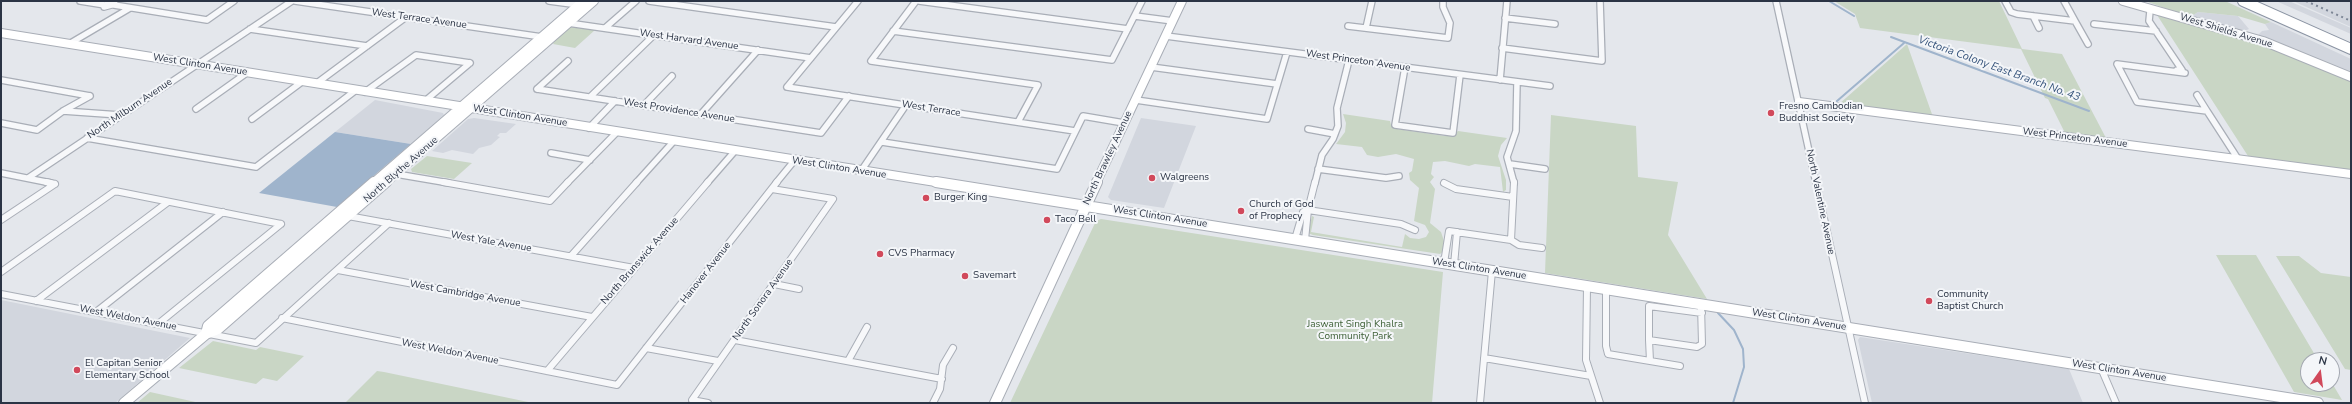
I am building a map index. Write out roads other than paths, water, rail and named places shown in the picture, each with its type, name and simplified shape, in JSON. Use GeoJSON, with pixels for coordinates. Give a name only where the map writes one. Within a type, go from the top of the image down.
{"type":"FeatureCollection","features":[{"type":"Feature","properties":{"kind":"highway"},"geometry":{"type":"LineString","coordinates":[[2243,1],[2351,50]]}},
{"type":"Feature","properties":{"kind":"highway"},"geometry":{"type":"LineString","coordinates":[[2258,1],[2351,42]]}},
{"type":"Feature","properties":{"kind":"street"},"geometry":{"type":"LineString","coordinates":[[80,1],[105,5],[114,3],[130,8],[207,20],[234,1]]}},
{"type":"Feature","properties":{"kind":"street","name":"North Milburn Avenue"},"geometry":{"type":"LineString","coordinates":[[28,178],[292,1]]}},
{"type":"Feature","properties":{"kind":"street","name":"West Terrace Avenue"},"geometry":{"type":"LineString","coordinates":[[295,1],[542,37]]}},
{"type":"Feature","properties":{"kind":"street"},"geometry":{"type":"LineString","coordinates":[[549,1],[581,3]]}},
{"type":"Feature","properties":{"kind":"street","name":"North Blythe Avenue"},"geometry":{"type":"LineString","coordinates":[[206,334],[208,326],[594,1]]}},
{"type":"Feature","properties":{"kind":"street"},"geometry":{"type":"LineString","coordinates":[[605,28],[636,1]]}},
{"type":"Feature","properties":{"kind":"street"},"geometry":{"type":"LineString","coordinates":[[649,1],[836,27]]}},
{"type":"Feature","properties":{"kind":"street"},"geometry":{"type":"LineString","coordinates":[[811,58],[858,1]]}},
{"type":"Feature","properties":{"kind":"street"},"geometry":{"type":"LineString","coordinates":[[1018,122],[1038,85],[871,61],[917,1],[1128,29]]}},
{"type":"Feature","properties":{"kind":"street"},"geometry":{"type":"LineString","coordinates":[[894,31],[1112,60],[1142,1]]}},
{"type":"Feature","properties":{"kind":"street","name":"North Brawley Avenue"},"geometry":{"type":"LineString","coordinates":[[996,403],[1124,123],[1182,1]]}},
{"type":"Feature","properties":{"kind":"street"},"geometry":{"type":"LineString","coordinates":[[1366,28],[1372,1]]}},
{"type":"Feature","properties":{"kind":"street"},"geometry":{"type":"LineString","coordinates":[[1348,26],[1448,38],[1450,23],[1442,7],[1443,1]]}},
{"type":"Feature","properties":{"kind":"street"},"geometry":{"type":"LineString","coordinates":[[1500,80],[1507,1]]}},
{"type":"Feature","properties":{"kind":"street"},"geometry":{"type":"LineString","coordinates":[[1502,48],[1602,61],[1600,1]]}},
{"type":"Feature","properties":{"kind":"street","name":"North Valentine Avenue"},"geometry":{"type":"LineString","coordinates":[[1776,1],[1865,403]]}},
{"type":"Feature","properties":{"kind":"street"},"geometry":{"type":"LineString","coordinates":[[2005,1],[2011,12],[2075,21]]}},
{"type":"Feature","properties":{"kind":"street"},"geometry":{"type":"LineString","coordinates":[[2064,1],[2088,44]]}},
{"type":"Feature","properties":{"kind":"street","name":"West Shields Avenue"},"geometry":{"type":"LineString","coordinates":[[2123,1],[2283,48],[2351,77]]}},
{"type":"Feature","properties":{"kind":"street","name":"West Shields Avenue"},"geometry":{"type":"LineString","coordinates":[[2137,1],[2168,14]]}},
{"type":"Feature","properties":{"kind":"street","name":"North Blythe Avenue"},"geometry":{"type":"LineString","coordinates":[[124,403],[206,334],[218,329],[396,174],[542,37],[581,3]]}},
{"type":"Feature","properties":{"kind":"street"},"geometry":{"type":"LineString","coordinates":[[69,44],[130,8]]}},
{"type":"Feature","properties":{"kind":"street"},"geometry":{"type":"LineString","coordinates":[[2114,62],[2182,70],[2148,18],[2150,10]]}},
{"type":"Feature","properties":{"kind":"street"},"geometry":{"type":"LineString","coordinates":[[1135,16],[1173,21]]}},
{"type":"Feature","properties":{"kind":"street"},"geometry":{"type":"LineString","coordinates":[[2033,16],[2039,28]]}},
{"type":"Feature","properties":{"kind":"street"},"geometry":{"type":"LineString","coordinates":[[318,83],[406,17]]}},
{"type":"Feature","properties":{"kind":"street"},"geometry":{"type":"LineString","coordinates":[[1505,18],[1555,24]]}},
{"type":"Feature","properties":{"kind":"street","name":"West Harvard Avenue"},"geometry":{"type":"LineString","coordinates":[[568,23],[811,58]]}},
{"type":"Feature","properties":{"kind":"street"},"geometry":{"type":"LineString","coordinates":[[2094,24],[2156,31]]}},
{"type":"Feature","properties":{"kind":"street"},"geometry":{"type":"LineString","coordinates":[[250,29],[367,46]]}},
{"type":"Feature","properties":{"kind":"street","name":"West Clinton Avenue"},"geometry":{"type":"LineString","coordinates":[[1,33],[318,83],[734,152],[1444,263],[1606,290],[1702,309],[1848,327],[2318,403]]}},
{"type":"Feature","properties":{"kind":"street"},"geometry":{"type":"LineString","coordinates":[[590,97],[654,35]]}},
{"type":"Feature","properties":{"kind":"street","name":"West Princeton Avenue"},"geometry":{"type":"LineString","coordinates":[[1166,36],[1550,86]]}},
{"type":"Feature","properties":{"kind":"street"},"geometry":{"type":"LineString","coordinates":[[700,114],[758,50]]}},
{"type":"Feature","properties":{"kind":"street"},"geometry":{"type":"LineString","coordinates":[[1136,100],[1267,119],[1287,52]]}},
{"type":"Feature","properties":{"kind":"street"},"geometry":{"type":"LineString","coordinates":[[365,92],[416,55],[470,63],[424,101]]}},
{"type":"Feature","properties":{"kind":"street","name":"West Terrace"},"geometry":{"type":"LineString","coordinates":[[811,58],[787,87],[1075,131]]}},
{"type":"Feature","properties":{"kind":"street"},"geometry":{"type":"LineString","coordinates":[[1300,240],[1322,155],[1335,134],[1338,126],[1337,108],[1349,60]]}},
{"type":"Feature","properties":{"kind":"street","name":"West Providence Avenue"},"geometry":{"type":"LineString","coordinates":[[568,61],[537,89],[821,133],[849,96]]}},
{"type":"Feature","properties":{"kind":"street"},"geometry":{"type":"LineString","coordinates":[[2185,73],[2116,64],[2137,102],[2207,111]]}},
{"type":"Feature","properties":{"kind":"street"},"geometry":{"type":"LineString","coordinates":[[1405,67],[1395,125],[1453,133],[1460,75]]}},
{"type":"Feature","properties":{"kind":"street"},"geometry":{"type":"LineString","coordinates":[[1151,68],[1277,84]]}},
{"type":"Feature","properties":{"kind":"street"},"geometry":{"type":"LineString","coordinates":[[196,109],[248,72]]}},
{"type":"Feature","properties":{"kind":"street"},"geometry":{"type":"LineString","coordinates":[[644,105],[672,76]]}},
{"type":"Feature","properties":{"kind":"street"},"geometry":{"type":"LineString","coordinates":[[1,80],[90,96],[63,111],[37,130],[1,123]]}},
{"type":"Feature","properties":{"kind":"street"},"geometry":{"type":"LineString","coordinates":[[252,119],[303,81]]}},
{"type":"Feature","properties":{"kind":"street"},"geometry":{"type":"LineString","coordinates":[[1511,240],[1514,182],[1507,157],[1516,130],[1517,82]]}},
{"type":"Feature","properties":{"kind":"street"},"geometry":{"type":"LineString","coordinates":[[87,138],[256,167],[356,90]]}},
{"type":"Feature","properties":{"kind":"street"},"geometry":{"type":"LineString","coordinates":[[2197,95],[2238,159]]}},
{"type":"Feature","properties":{"kind":"street"},"geometry":{"type":"LineString","coordinates":[[589,128],[615,101]]}},
{"type":"Feature","properties":{"kind":"street","name":"West Princeton Avenue"},"geometry":{"type":"LineString","coordinates":[[1798,102],[2351,174]]}},
{"type":"Feature","properties":{"kind":"street"},"geometry":{"type":"LineString","coordinates":[[861,171],[906,105]]}},
{"type":"Feature","properties":{"kind":"street"},"geometry":{"type":"LineString","coordinates":[[63,111],[120,115]]}},
{"type":"Feature","properties":{"kind":"street"},"geometry":{"type":"LineString","coordinates":[[882,142],[1057,169],[1082,116],[1124,123]]}},
{"type":"Feature","properties":{"kind":"street"},"geometry":{"type":"LineString","coordinates":[[1308,129],[1335,134]]}},
{"type":"Feature","properties":{"kind":"street"},"geometry":{"type":"LineString","coordinates":[[396,174],[550,201],[617,132]]}},
{"type":"Feature","properties":{"kind":"street"},"geometry":{"type":"LineString","coordinates":[[571,256],[673,142]]}},
{"type":"Feature","properties":{"kind":"street","name":"North Brunswick Avenue"},"geometry":{"type":"LineString","coordinates":[[547,371],[734,152]]}},
{"type":"Feature","properties":{"kind":"street"},"geometry":{"type":"LineString","coordinates":[[551,153],[590,160]]}},
{"type":"Feature","properties":{"kind":"street","name":"Hanover Avenue"},"geometry":{"type":"LineString","coordinates":[[617,385],[794,161]]}},
{"type":"Feature","properties":{"kind":"street"},"geometry":{"type":"LineString","coordinates":[[1510,164],[1545,169]]}},
{"type":"Feature","properties":{"kind":"street"},"geometry":{"type":"LineString","coordinates":[[1318,169],[1386,178],[1399,176]]}},
{"type":"Feature","properties":{"kind":"street"},"geometry":{"type":"LineString","coordinates":[[1,173],[55,184],[1,220]]}},
{"type":"Feature","properties":{"kind":"street"},"geometry":{"type":"LineString","coordinates":[[1444,183],[1456,189],[1513,197]]}},
{"type":"Feature","properties":{"kind":"street","name":"North Sonora Avenue"},"geometry":{"type":"LineString","coordinates":[[708,403],[692,400],[833,199],[772,189]]}},
{"type":"Feature","properties":{"kind":"street"},"geometry":{"type":"LineString","coordinates":[[1,272],[115,191],[281,224],[158,324]]}},
{"type":"Feature","properties":{"kind":"street"},"geometry":{"type":"LineString","coordinates":[[36,301],[168,202]]}},
{"type":"Feature","properties":{"kind":"street"},"geometry":{"type":"LineString","coordinates":[[1300,240],[1303,212],[1308,210],[1401,224],[1416,230]]}},
{"type":"Feature","properties":{"kind":"street"},"geometry":{"type":"LineString","coordinates":[[96,312],[223,212]]}},
{"type":"Feature","properties":{"kind":"street","name":"West Yale Avenue"},"geometry":{"type":"LineString","coordinates":[[348,216],[634,268]]}},
{"type":"Feature","properties":{"kind":"street"},"geometry":{"type":"LineString","coordinates":[[282,318],[338,270],[389,223]]}},
{"type":"Feature","properties":{"kind":"street"},"geometry":{"type":"LineString","coordinates":[[1444,263],[1449,231],[1511,240],[1519,245],[1542,248]]}},
{"type":"Feature","properties":{"kind":"street"},"geometry":{"type":"LineString","coordinates":[[1454,265],[1457,232]]}},
{"type":"Feature","properties":{"kind":"street","name":"West Cambridge Avenue"},"geometry":{"type":"LineString","coordinates":[[338,270],[592,317]]}},
{"type":"Feature","properties":{"kind":"street"},"geometry":{"type":"LineString","coordinates":[[1480,403],[1492,272]]}},
{"type":"Feature","properties":{"kind":"street"},"geometry":{"type":"LineString","coordinates":[[774,284],[799,288]]}},
{"type":"Feature","properties":{"kind":"street"},"geometry":{"type":"LineString","coordinates":[[1588,287],[1586,360],[1600,403]]}},
{"type":"Feature","properties":{"kind":"street"},"geometry":{"type":"LineString","coordinates":[[1606,290],[1606,346],[1608,354],[1680,366]]}},
{"type":"Feature","properties":{"kind":"street","name":"West Weldon Avenue"},"geometry":{"type":"LineString","coordinates":[[1,294],[256,343],[282,318],[617,385]]}},
{"type":"Feature","properties":{"kind":"street"},"geometry":{"type":"LineString","coordinates":[[1649,340],[1652,339],[1698,347],[1702,344],[1702,309],[1649,306],[1649,340],[1650,361]]}},
{"type":"Feature","properties":{"kind":"street"},"geometry":{"type":"LineString","coordinates":[[848,361],[867,327]]}},
{"type":"Feature","properties":{"kind":"street"},"geometry":{"type":"LineString","coordinates":[[735,340],[942,379]]}},
{"type":"Feature","properties":{"kind":"street"},"geometry":{"type":"LineString","coordinates":[[646,348],[718,361]]}},
{"type":"Feature","properties":{"kind":"street"},"geometry":{"type":"LineString","coordinates":[[933,403],[940,388],[944,365],[954,348]]}},
{"type":"Feature","properties":{"kind":"street"},"geometry":{"type":"LineString","coordinates":[[1484,358],[1591,376]]}},
{"type":"Feature","properties":{"kind":"street"},"geometry":{"type":"LineString","coordinates":[[2101,368],[2116,403]]}},
{"type":"Feature","properties":{"kind":"water"},"geometry":{"type":"Polygon","coordinates":[[[335,132],[411,144],[337,207],[259,193],[335,132]]]}},
{"type":"Feature","properties":{"kind":"waterway"},"geometry":{"type":"LineString","coordinates":[[1829,1],[1854,16]]}},
{"type":"Feature","properties":{"kind":"waterway","name":"Victoria Colony East Branch No. 43"},"geometry":{"type":"LineString","coordinates":[[1891,37],[2089,111]]}},
{"type":"Feature","properties":{"kind":"waterway"},"geometry":{"type":"LineString","coordinates":[[1837,101],[1904,43]]}},
{"type":"Feature","properties":{"kind":"waterway"},"geometry":{"type":"LineString","coordinates":[[1718,313],[1734,330],[1743,349],[1744,367],[1733,403]]}},
{"type":"Feature","properties":{"kind":"railway"},"geometry":{"type":"LineString","coordinates":[[2306,1],[2351,21]]}},
{"type":"Feature","properties":{"kind":"place","name":"Fresno Cambodian Buddhist Society"},"geometry":{"type":"Point","coordinates":[1771,113]}},
{"type":"Feature","properties":{"kind":"place","name":"Walgreens"},"geometry":{"type":"Point","coordinates":[1152,178]}},
{"type":"Feature","properties":{"kind":"place","name":"Burger King"},"geometry":{"type":"Point","coordinates":[926,198]}},
{"type":"Feature","properties":{"kind":"place","name":"Church of God of Prophecy"},"geometry":{"type":"Point","coordinates":[1241,211]}},
{"type":"Feature","properties":{"kind":"place","name":"Taco Bell"},"geometry":{"type":"Point","coordinates":[1047,220]}},
{"type":"Feature","properties":{"kind":"place","name":"CVS Pharmacy"},"geometry":{"type":"Point","coordinates":[880,254]}},
{"type":"Feature","properties":{"kind":"place","name":"Savemart"},"geometry":{"type":"Point","coordinates":[965,276]}},
{"type":"Feature","properties":{"kind":"place","name":"Community Baptist Church"},"geometry":{"type":"Point","coordinates":[1929,301]}},
{"type":"Feature","properties":{"kind":"place","name":"El Capitan Senior Elementary School"},"geometry":{"type":"Point","coordinates":[77,370]}},
{"type":"Feature","properties":{"kind":"park label","name":"Jaswant Singh Khalra Community Park"},"geometry":{"type":"Point","coordinates":[1355,330]}}]}
